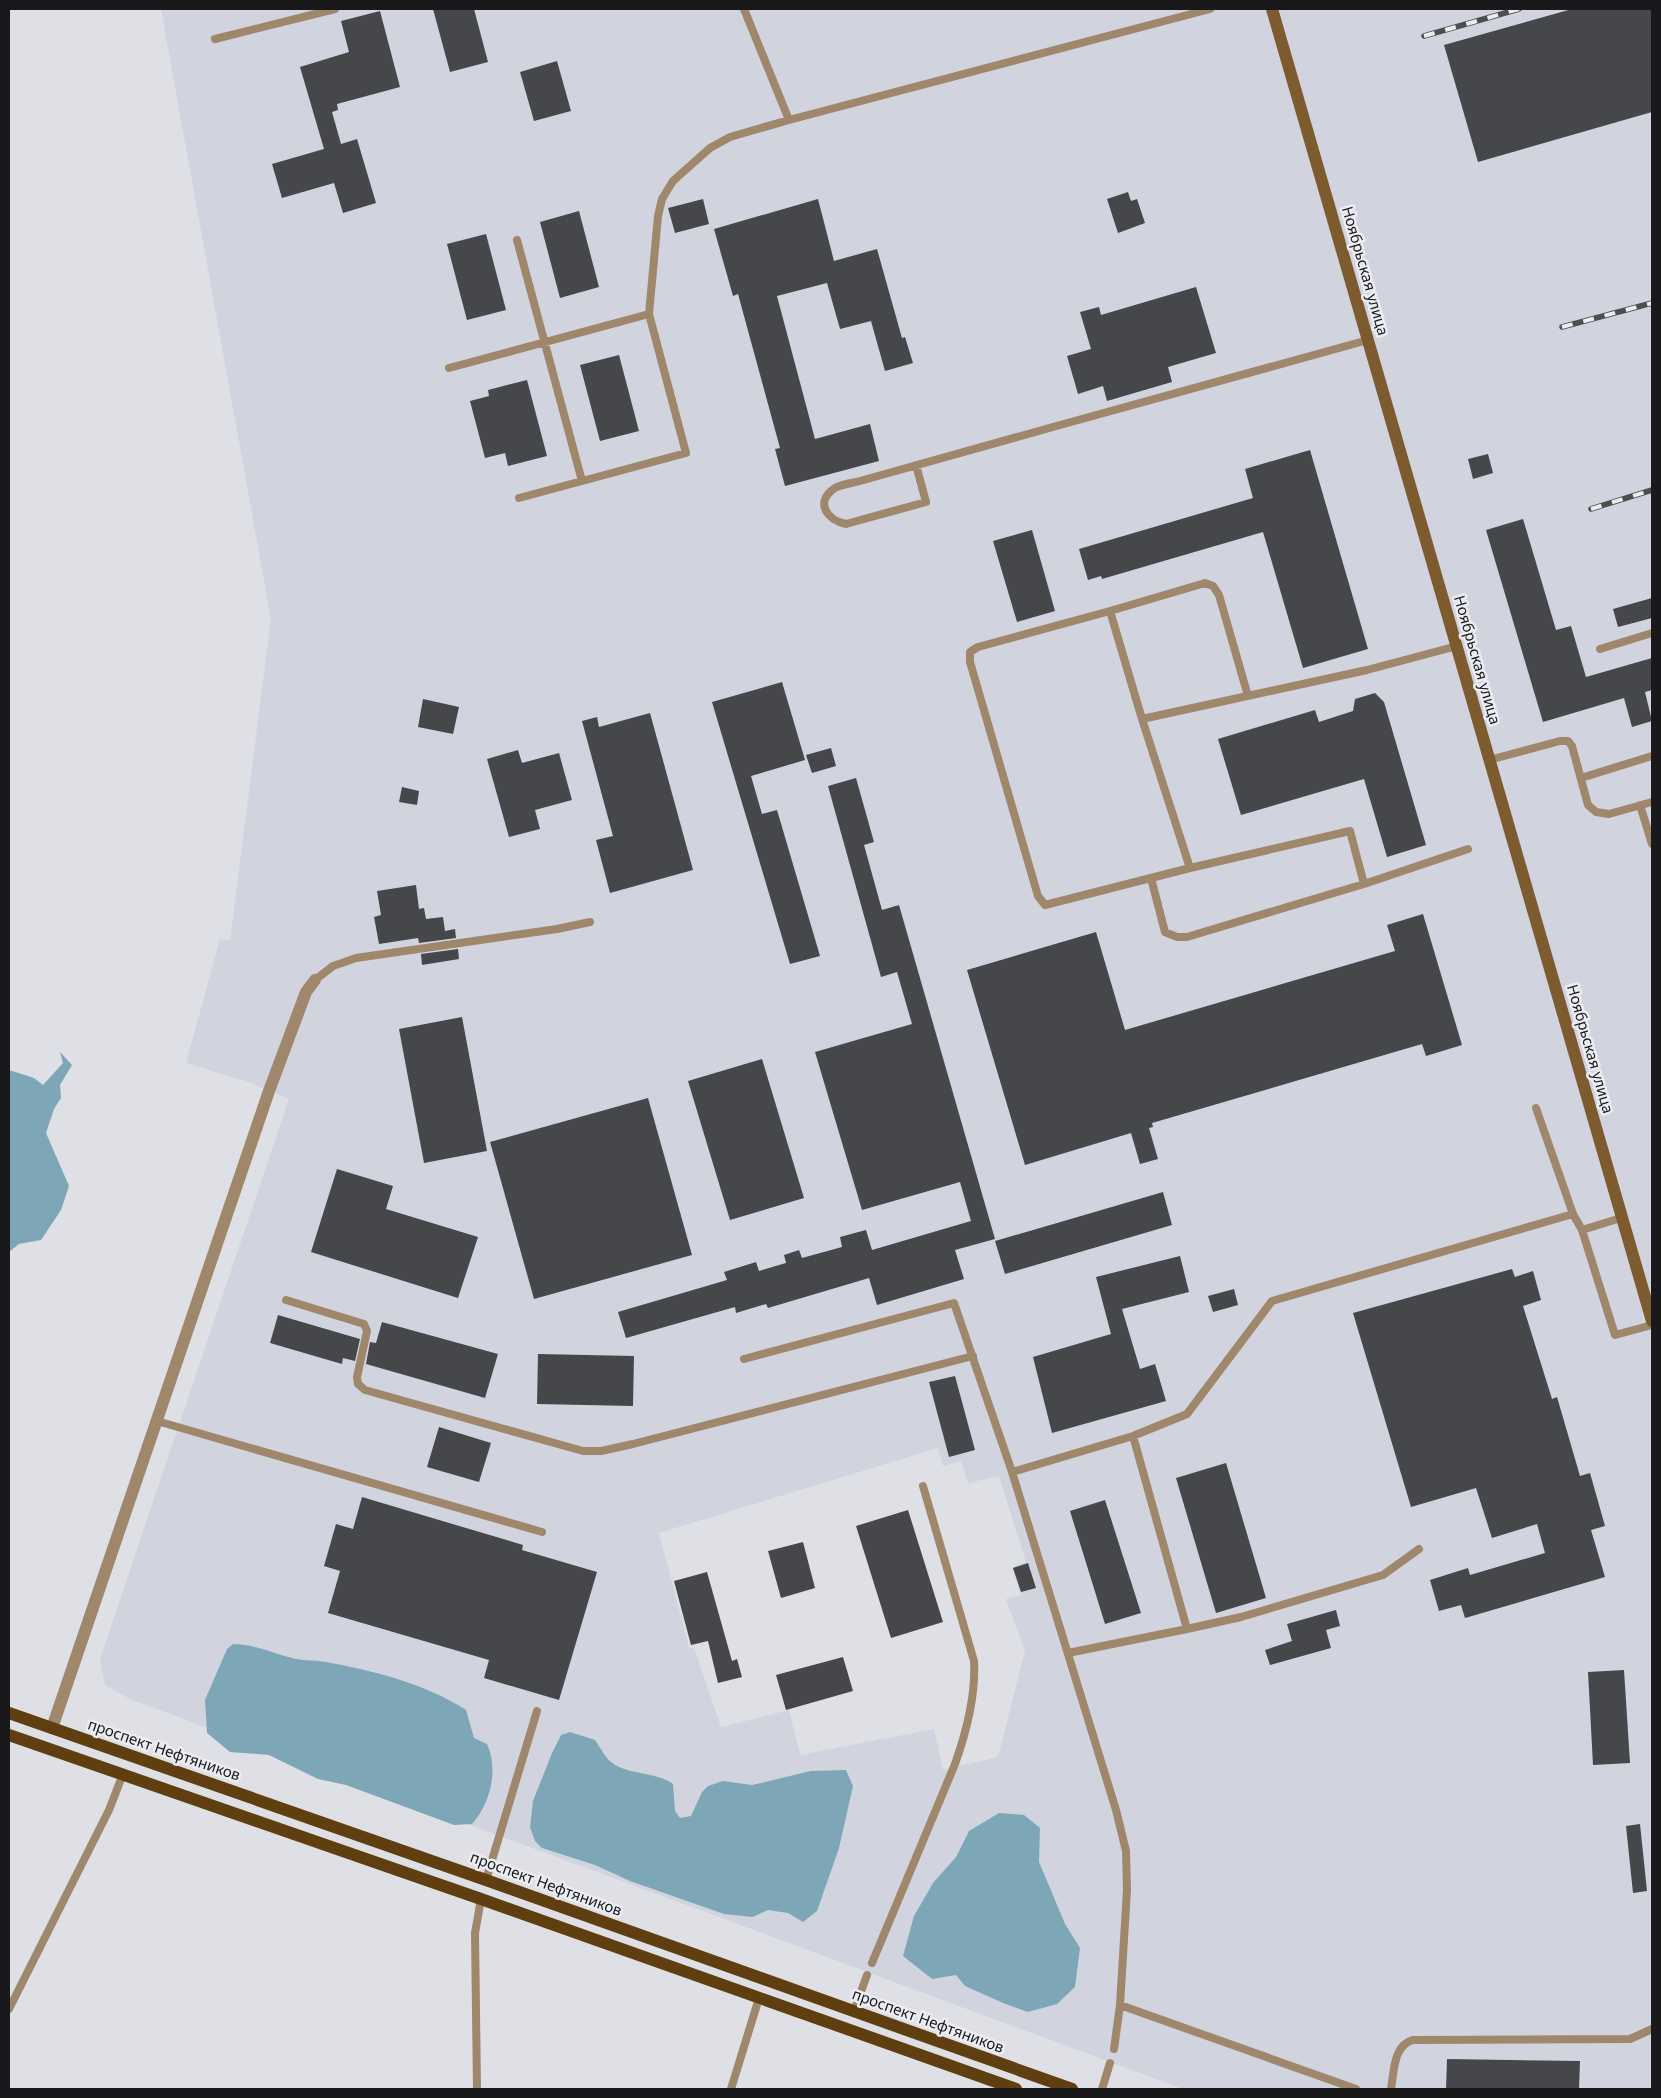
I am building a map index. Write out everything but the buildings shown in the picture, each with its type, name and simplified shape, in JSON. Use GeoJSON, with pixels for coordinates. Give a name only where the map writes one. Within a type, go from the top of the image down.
{"type":"FeatureCollection","features":[{"type":"Feature","properties":{"kind":"main road","name":"Ноябрьская улица"},"geometry":{"type":"LineString","coordinates":[[1272,9],[1652,1321]]}},
{"type":"Feature","properties":{"kind":"main road","name":"проспект Нефтяников"},"geometry":{"type":"LineString","coordinates":[[9,1713],[486,1880],[1072,2089]]}},
{"type":"Feature","properties":{"kind":"main road"},"geometry":{"type":"LineString","coordinates":[[46,1748],[52,1728]]}},
{"type":"Feature","properties":{"kind":"main road"},"geometry":{"type":"LineString","coordinates":[[9,1735],[481,1898],[1016,2089]]}},
{"type":"Feature","properties":{"kind":"main road"},"geometry":{"type":"LineString","coordinates":[[123,1774],[130,1755]]}},
{"type":"Feature","properties":{"kind":"street"},"geometry":{"type":"LineString","coordinates":[[52,1728],[269,1091],[306,992],[315,980]]}},
{"type":"Feature","properties":{"kind":"lane"},"geometry":{"type":"LineString","coordinates":[[215,38],[334,9]]}},
{"type":"Feature","properties":{"kind":"lane"},"geometry":{"type":"LineString","coordinates":[[744,9],[789,120]]}},
{"type":"Feature","properties":{"kind":"lane"},"geometry":{"type":"LineString","coordinates":[[519,498],[686,453],[649,314],[658,216],[662,199],[674,181],[710,148],[730,137],[789,120],[1210,9]]}},
{"type":"Feature","properties":{"kind":"lane"},"geometry":{"type":"LineString","coordinates":[[517,240],[582,481]]}},
{"type":"Feature","properties":{"kind":"lane"},"geometry":{"type":"LineString","coordinates":[[449,368],[649,314]]}},
{"type":"Feature","properties":{"kind":"lane"},"geometry":{"type":"LineString","coordinates":[[916,465],[926,502],[846,524],[835,522],[827,516],[824,507],[826,499],[836,487],[1368,340]]}},
{"type":"Feature","properties":{"kind":"lane"},"geometry":{"type":"LineString","coordinates":[[1248,696],[1219,595],[1213,586],[1205,583],[978,647],[970,652],[970,662],[1038,896],[1045,905],[1190,868],[1350,831],[1364,884]]}},
{"type":"Feature","properties":{"kind":"lane"},"geometry":{"type":"LineString","coordinates":[[1110,611],[1142,719],[1190,868]]}},
{"type":"Feature","properties":{"kind":"lane"},"geometry":{"type":"LineString","coordinates":[[1600,649],[1652,633]]}},
{"type":"Feature","properties":{"kind":"lane"},"geometry":{"type":"LineString","coordinates":[[1142,719],[1367,670],[1456,646]]}},
{"type":"Feature","properties":{"kind":"lane"},"geometry":{"type":"LineString","coordinates":[[1489,760],[1560,741],[1568,741],[1572,746],[1588,805],[1596,812],[1609,814],[1652,802]]}},
{"type":"Feature","properties":{"kind":"lane"},"geometry":{"type":"LineString","coordinates":[[1581,778],[1652,756]]}},
{"type":"Feature","properties":{"kind":"lane"},"geometry":{"type":"LineString","coordinates":[[1640,805],[1652,844]]}},
{"type":"Feature","properties":{"kind":"lane"},"geometry":{"type":"LineString","coordinates":[[1151,878],[1166,932],[1177,937],[1187,937],[1364,884],[1468,849]]}},
{"type":"Feature","properties":{"kind":"lane"},"geometry":{"type":"LineString","coordinates":[[315,980],[333,966],[356,958],[557,930],[590,922]]}},
{"type":"Feature","properties":{"kind":"lane"},"geometry":{"type":"LineString","coordinates":[[1536,1108],[1573,1214],[1582,1230],[1615,1335],[1652,1325]]}},
{"type":"Feature","properties":{"kind":"lane"},"geometry":{"type":"LineString","coordinates":[[1012,1472],[1133,1436],[1187,1414],[1272,1301],[1573,1214]]}},
{"type":"Feature","properties":{"kind":"lane"},"geometry":{"type":"LineString","coordinates":[[1582,1230],[1622,1218]]}},
{"type":"Feature","properties":{"kind":"lane"},"geometry":{"type":"LineString","coordinates":[[286,1300],[364,1324],[367,1331],[357,1376],[358,1384],[365,1390],[583,1451],[601,1451],[633,1444],[973,1356]]}},
{"type":"Feature","properties":{"kind":"lane"},"geometry":{"type":"LineString","coordinates":[[744,1359],[954,1303],[1012,1472],[1068,1653],[1126,1852],[1127,1890],[1120,2005],[1114,2049]]}},
{"type":"Feature","properties":{"kind":"lane"},"geometry":{"type":"LineString","coordinates":[[157,1421],[542,1532]]}},
{"type":"Feature","properties":{"kind":"lane"},"geometry":{"type":"LineString","coordinates":[[1133,1436],[1187,1629]]}},
{"type":"Feature","properties":{"kind":"lane"},"geometry":{"type":"LineString","coordinates":[[872,1963],[956,1764],[963,1741],[975,1676],[974,1661],[922,1486]]}},
{"type":"Feature","properties":{"kind":"lane"},"geometry":{"type":"LineString","coordinates":[[1068,1653],[1241,1617],[1383,1575],[1419,1549]]}},
{"type":"Feature","properties":{"kind":"lane"},"geometry":{"type":"LineString","coordinates":[[486,1880],[537,1712]]}},
{"type":"Feature","properties":{"kind":"lane"},"geometry":{"type":"LineString","coordinates":[[9,2009],[110,1810],[123,1774]]}},
{"type":"Feature","properties":{"kind":"lane"},"geometry":{"type":"LineString","coordinates":[[477,2089],[475,1933],[481,1898]]}},
{"type":"Feature","properties":{"kind":"lane"},"geometry":{"type":"LineString","coordinates":[[854,2011],[867,1975]]}},
{"type":"Feature","properties":{"kind":"lane"},"geometry":{"type":"LineString","coordinates":[[730,2089],[759,1998]]}},
{"type":"Feature","properties":{"kind":"lane"},"geometry":{"type":"LineString","coordinates":[[1120,2005],[1356,2089]]}},
{"type":"Feature","properties":{"kind":"lane"},"geometry":{"type":"LineString","coordinates":[[1391,2089],[1399,2049],[1406,2042],[1413,2040],[1630,2039],[1652,2030]]}},
{"type":"Feature","properties":{"kind":"lane"},"geometry":{"type":"LineString","coordinates":[[1102,2089],[1110,2063]]}},
{"type":"Feature","properties":{"kind":"shaded area"},"geometry":{"type":"Polygon","coordinates":[[[161,9],[1652,9],[1652,2089],[1183,2089],[130,1699],[105,1685],[100,1659],[289,1099],[249,1082],[186,1063],[220,939],[230,940],[271,619],[161,9]],[[938,1448],[659,1533],[689,1648],[694,1648],[721,1727],[789,1710],[800,1755],[934,1729],[943,1770],[998,1757],[1025,1651],[1006,1599],[1021,1595],[1012,1567],[1026,1562],[999,1476],[968,1483],[961,1461],[943,1466],[938,1448]]]}},
{"type":"Feature","properties":{"kind":"water"},"geometry":{"type":"Polygon","coordinates":[[[60,1052],[72,1065],[60,1085],[61,1098],[54,1109],[46,1133],[69,1186],[61,1210],[41,1240],[19,1244],[9,1252],[9,1070],[34,1078],[43,1085],[63,1063],[60,1052]]]}},
{"type":"Feature","properties":{"kind":"water"},"geometry":{"type":"Polygon","coordinates":[[[233,1644],[257,1647],[296,1659],[326,1662],[398,1679],[433,1692],[466,1710],[474,1738],[487,1744],[491,1754],[491,1786],[484,1807],[478,1816],[472,1824],[454,1825],[346,1785],[318,1779],[269,1755],[230,1752],[207,1733],[205,1700],[227,1649],[233,1644]]]}},
{"type":"Feature","properties":{"kind":"water"},"geometry":{"type":"Polygon","coordinates":[[[570,1732],[595,1740],[609,1760],[618,1766],[626,1770],[658,1777],[673,1784],[675,1811],[680,1818],[691,1816],[702,1792],[708,1786],[723,1781],[752,1785],[811,1771],[846,1770],[853,1786],[839,1848],[817,1911],[803,1922],[788,1913],[768,1910],[753,1917],[724,1914],[630,1881],[595,1865],[542,1848],[535,1841],[530,1827],[533,1801],[561,1735],[570,1732]]]}},
{"type":"Feature","properties":{"kind":"water"},"geometry":{"type":"Polygon","coordinates":[[[999,1813],[1024,1815],[1040,1828],[1039,1862],[1065,1924],[1080,1948],[1075,1987],[1057,2004],[1028,2012],[965,1986],[956,1975],[932,1979],[903,1956],[914,1916],[933,1883],[956,1857],[969,1831],[999,1813]]]}},
{"type":"Feature","properties":{"kind":"railway"},"geometry":{"type":"LineString","coordinates":[[1424,36],[1519,9]]}},
{"type":"Feature","properties":{"kind":"railway"},"geometry":{"type":"LineString","coordinates":[[1562,327],[1652,303]]}},
{"type":"Feature","properties":{"kind":"railway"},"geometry":{"type":"LineString","coordinates":[[1591,509],[1652,490]]}}]}
